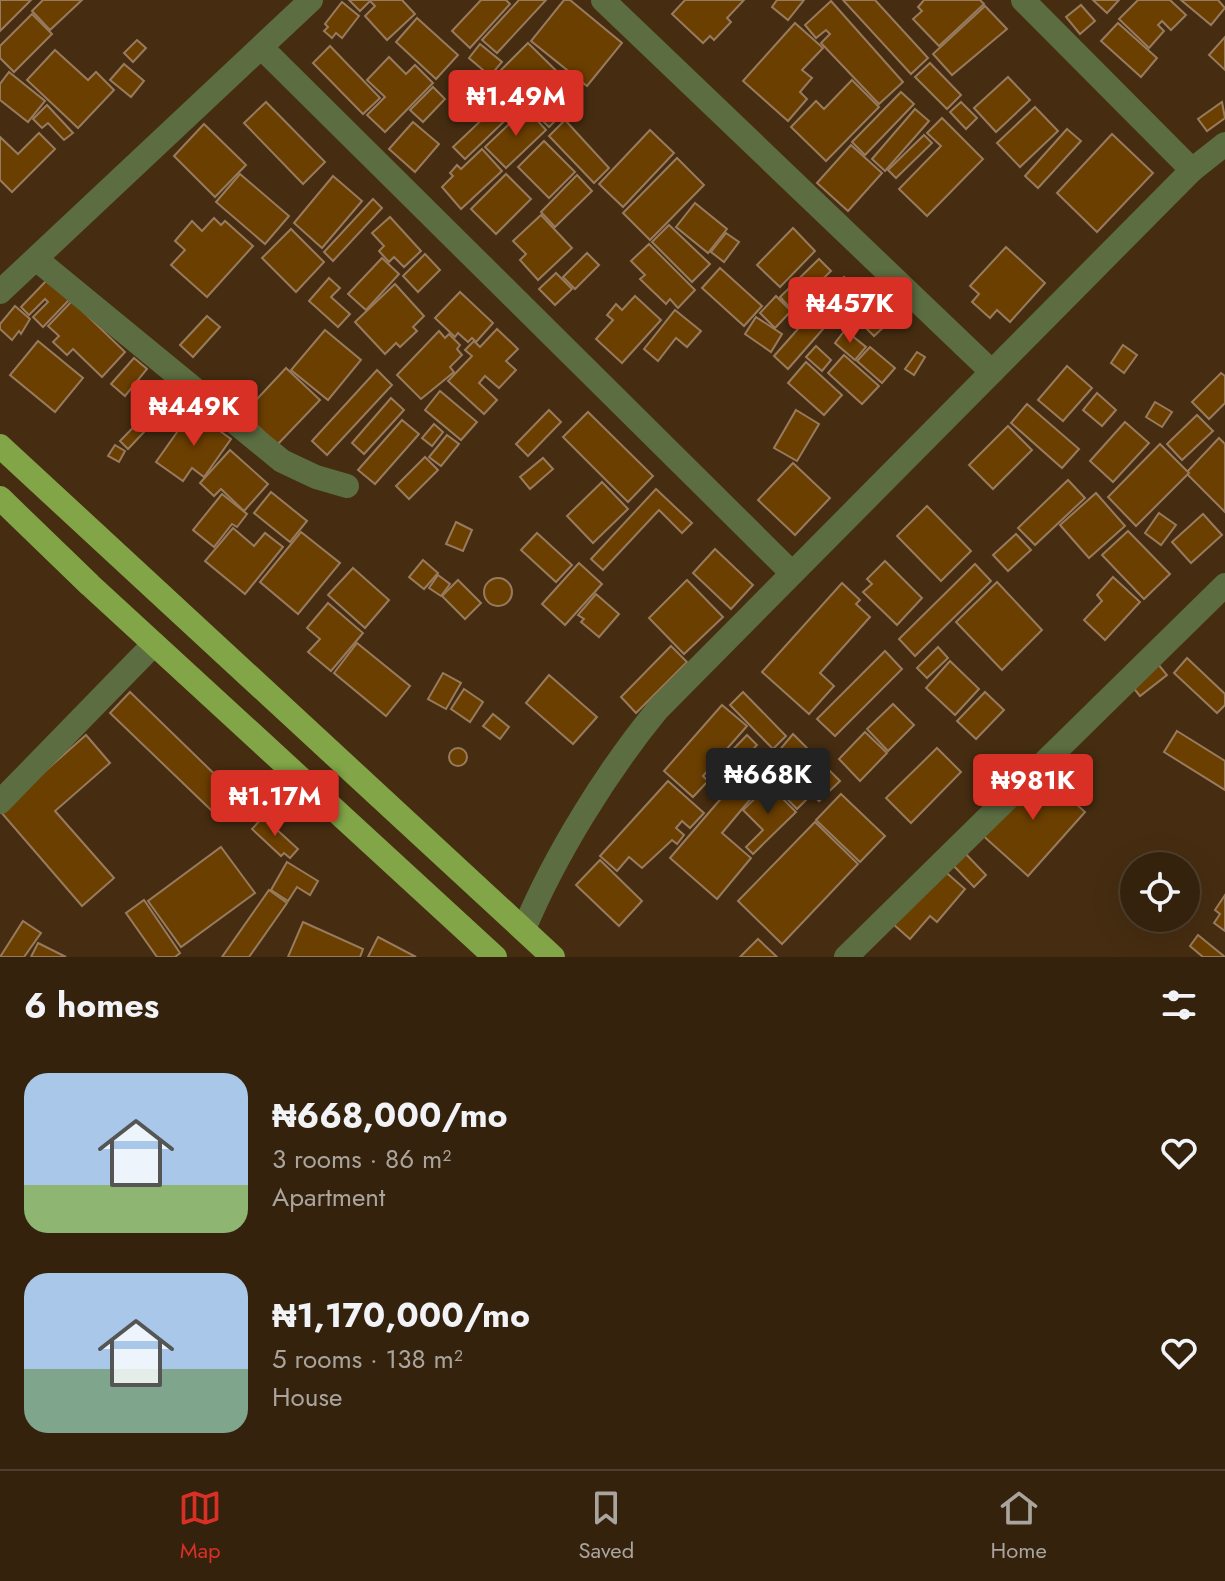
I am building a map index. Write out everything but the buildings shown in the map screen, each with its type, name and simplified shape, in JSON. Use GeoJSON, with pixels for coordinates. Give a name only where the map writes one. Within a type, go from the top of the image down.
{"type":"FeatureCollection","features":[{"type":"Feature","properties":{"kind":"main road"},"geometry":{"type":"LineString","coordinates":[[0,446],[553,957]]}},
{"type":"Feature","properties":{"kind":"main road"},"geometry":{"type":"LineString","coordinates":[[0,498],[495,957]]}},
{"type":"Feature","properties":{"kind":"street"},"geometry":{"type":"LineString","coordinates":[[0,292],[311,0]]}},
{"type":"Feature","properties":{"kind":"street"},"geometry":{"type":"LineString","coordinates":[[603,0],[992,372]]}},
{"type":"Feature","properties":{"kind":"street"},"geometry":{"type":"LineString","coordinates":[[1023,0],[1192,170]]}},
{"type":"Feature","properties":{"kind":"street"},"geometry":{"type":"LineString","coordinates":[[262,48],[792,573]]}},
{"type":"Feature","properties":{"kind":"street"},"geometry":{"type":"LineString","coordinates":[[524,929],[547,875],[624,750],[658,709],[1192,170],[1225,144]]}},
{"type":"Feature","properties":{"kind":"street"},"geometry":{"type":"LineString","coordinates":[[36,259],[282,461],[316,477],[347,486]]}},
{"type":"Feature","properties":{"kind":"street"},"geometry":{"type":"LineString","coordinates":[[846,957],[1225,585]]}},
{"type":"Feature","properties":{"kind":"street"},"geometry":{"type":"LineString","coordinates":[[0,802],[154,644]]}}]}
